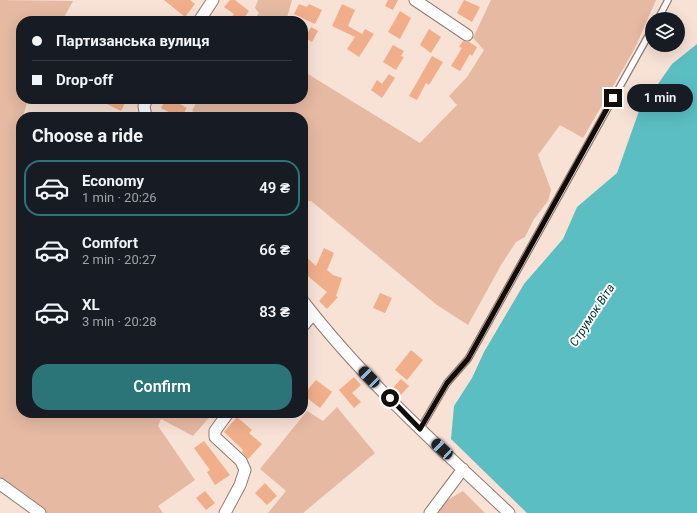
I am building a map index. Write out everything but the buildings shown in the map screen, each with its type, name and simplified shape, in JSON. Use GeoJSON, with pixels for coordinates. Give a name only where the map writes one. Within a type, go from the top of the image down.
{"type":"FeatureCollection","features":[{"type":"Feature","properties":{"kind":"street"},"geometry":{"type":"LineString","coordinates":[[202,16],[213,0]]}},
{"type":"Feature","properties":{"kind":"street"},"geometry":{"type":"LineString","coordinates":[[415,0],[467,35]]}},
{"type":"Feature","properties":{"kind":"street"},"geometry":{"type":"LineString","coordinates":[[308,308],[339,346],[420,429],[509,513]]}},
{"type":"Feature","properties":{"kind":"street"},"geometry":{"type":"LineString","coordinates":[[308,320],[313,314]]}},
{"type":"Feature","properties":{"kind":"street"},"geometry":{"type":"LineString","coordinates":[[224,418],[215,431],[215,437],[241,461],[245,470],[240,484],[225,513]]}},
{"type":"Feature","properties":{"kind":"street"},"geometry":{"type":"LineString","coordinates":[[430,513],[463,469]]}},
{"type":"Feature","properties":{"kind":"street"},"geometry":{"type":"LineString","coordinates":[[0,484],[40,513]]}},
{"type":"Feature","properties":{"kind":"lane"},"geometry":{"type":"LineString","coordinates":[[662,12],[668,0]]}},
{"type":"Feature","properties":{"kind":"lane"},"geometry":{"type":"LineString","coordinates":[[420,429],[447,383],[472,353],[497,304],[645,41]]}},
{"type":"Feature","properties":{"kind":"shaded area"},"geometry":{"type":"Polygon","coordinates":[[[0,0],[73,1],[65,16],[16,16],[16,104],[27,104],[24,112],[16,112],[16,418],[209,418],[193,436],[161,419],[158,426],[195,480],[158,506],[163,513],[40,513],[0,484],[0,0]]]}},
{"type":"Feature","properties":{"kind":"shaded area"},"geometry":{"type":"Polygon","coordinates":[[[258,0],[292,0],[287,16],[257,16],[259,13],[255,8],[258,0]]]}},
{"type":"Feature","properties":{"kind":"shaded area"},"geometry":{"type":"Polygon","coordinates":[[[491,0],[656,0],[651,12],[645,12],[645,25],[634,50],[583,138],[560,125],[538,155],[551,190],[548,201],[534,219],[525,237],[516,242],[501,265],[468,325],[437,305],[311,201],[308,201],[308,112],[192,111],[196,104],[308,104],[308,74],[420,143],[457,105],[449,96],[467,77],[484,50],[473,38],[491,0]]]}},
{"type":"Feature","properties":{"kind":"shaded area"},"geometry":{"type":"Polygon","coordinates":[[[337,407],[375,453],[303,513],[268,513],[286,491],[260,469],[301,418],[308,418],[308,412],[323,421],[337,407]]]}},
{"type":"Feature","properties":{"kind":"shaded area"},"geometry":{"type":"Polygon","coordinates":[[[463,491],[485,513],[436,513],[439,505],[463,491]]]}},
{"type":"Feature","properties":{"kind":"water","name":"Струмок Віта"},"geometry":{"type":"Polygon","coordinates":[[[697,44],[697,513],[527,513],[451,439],[454,406],[472,378],[484,352],[524,284],[563,239],[577,207],[617,173],[639,111],[672,64],[697,44]]]}},
{"type":"Feature","properties":{"kind":"route"},"geometry":{"type":"LineString","coordinates":[[390,398],[420,429],[447,383],[468,359],[497,304],[613,98]]}}]}
